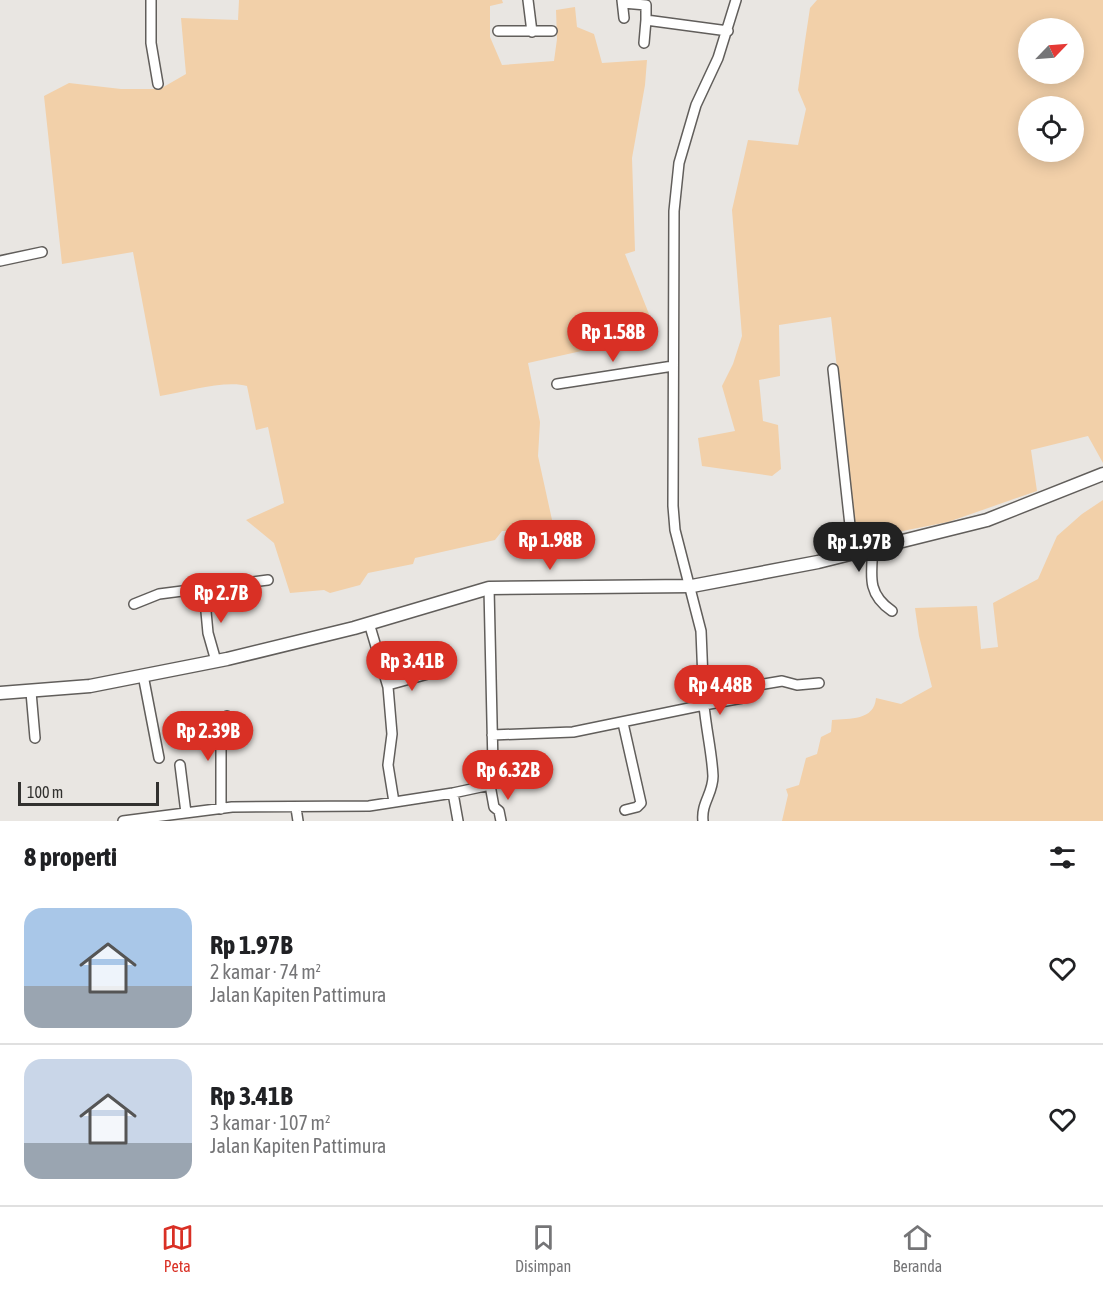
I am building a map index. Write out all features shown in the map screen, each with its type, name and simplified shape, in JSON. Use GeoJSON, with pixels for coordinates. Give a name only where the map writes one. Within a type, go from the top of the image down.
{"type":"FeatureCollection","features":[{"type":"Feature","properties":{"kind":"street"},"geometry":{"type":"LineString","coordinates":[[151,0],[151,43],[158,84]]}},
{"type":"Feature","properties":{"kind":"street"},"geometry":{"type":"LineString","coordinates":[[528,0],[532,32]]}},
{"type":"Feature","properties":{"kind":"street"},"geometry":{"type":"LineString","coordinates":[[704,821],[703,807],[711,794],[713,776],[704,705],[701,631],[692,586],[675,530],[673,506],[674,211],[679,163],[696,105],[728,31],[736,0]]}},
{"type":"Feature","properties":{"kind":"street"},"geometry":{"type":"LineString","coordinates":[[624,18],[622,2],[646,5],[644,43]]}},
{"type":"Feature","properties":{"kind":"street"},"geometry":{"type":"LineString","coordinates":[[646,20],[728,31]]}},
{"type":"Feature","properties":{"kind":"street"},"geometry":{"type":"LineString","coordinates":[[498,31],[552,31]]}},
{"type":"Feature","properties":{"kind":"street"},"geometry":{"type":"LineString","coordinates":[[0,261],[42,252]]}},
{"type":"Feature","properties":{"kind":"street"},"geometry":{"type":"LineString","coordinates":[[557,384],[673,366]]}},
{"type":"Feature","properties":{"kind":"street"},"geometry":{"type":"LineString","coordinates":[[832,369],[853,553]]}},
{"type":"Feature","properties":{"kind":"street"},"geometry":{"type":"LineString","coordinates":[[0,693],[90,686],[216,661],[369,623],[489,588],[692,586],[853,553],[987,520],[1103,474]]}},
{"type":"Feature","properties":{"kind":"street"},"geometry":{"type":"LineString","coordinates":[[873,548],[876,598],[892,611]]}},
{"type":"Feature","properties":{"kind":"street"},"geometry":{"type":"LineString","coordinates":[[134,604],[159,594],[268,580]]}},
{"type":"Feature","properties":{"kind":"street"},"geometry":{"type":"LineString","coordinates":[[489,588],[493,773],[490,785],[494,807],[499,811],[501,821]]}},
{"type":"Feature","properties":{"kind":"street"},"geometry":{"type":"LineString","coordinates":[[204,590],[208,633],[216,661]]}},
{"type":"Feature","properties":{"kind":"street"},"geometry":{"type":"LineString","coordinates":[[369,623],[388,685],[392,734],[388,765],[394,802]]}},
{"type":"Feature","properties":{"kind":"street"},"geometry":{"type":"LineString","coordinates":[[388,685],[428,674]]}},
{"type":"Feature","properties":{"kind":"street"},"geometry":{"type":"LineString","coordinates":[[143,675],[159,758]]}},
{"type":"Feature","properties":{"kind":"street"},"geometry":{"type":"LineString","coordinates":[[492,735],[573,732],[748,697],[752,686],[782,681],[797,684],[819,683]]}},
{"type":"Feature","properties":{"kind":"street"},"geometry":{"type":"LineString","coordinates":[[31,692],[35,738]]}},
{"type":"Feature","properties":{"kind":"street"},"geometry":{"type":"LineString","coordinates":[[221,809],[221,744],[227,727],[227,716]]}},
{"type":"Feature","properties":{"kind":"street"},"geometry":{"type":"LineString","coordinates":[[623,723],[641,803],[637,807],[625,810]]}},
{"type":"Feature","properties":{"kind":"street"},"geometry":{"type":"LineString","coordinates":[[180,765],[186,813]]}},
{"type":"Feature","properties":{"kind":"street"},"geometry":{"type":"LineString","coordinates":[[123,821],[221,809],[296,808],[394,802],[490,785]]}},
{"type":"Feature","properties":{"kind":"street"},"geometry":{"type":"LineString","coordinates":[[453,793],[458,821]]}},
{"type":"Feature","properties":{"kind":"street"},"geometry":{"type":"LineString","coordinates":[[296,808],[298,821]]}},
{"type":"Feature","properties":{"kind":"street"},"geometry":{"type":"LineString","coordinates":[[209,810],[209,821]]}},
{"type":"Feature","properties":{"kind":"shaded area"},"geometry":{"type":"Polygon","coordinates":[[[239,0],[502,0],[503,3],[490,6],[490,37],[502,65],[554,61],[557,39],[556,10],[575,7],[577,27],[594,34],[602,63],[647,60],[645,85],[632,158],[635,251],[625,254],[657,334],[528,363],[540,422],[538,456],[554,529],[502,531],[495,540],[415,558],[413,564],[368,573],[360,585],[330,593],[324,590],[290,593],[274,543],[246,520],[284,503],[268,427],[256,430],[247,386],[217,385],[160,396],[133,252],[62,264],[44,96],[69,83],[121,89],[160,89],[186,74],[181,18],[238,20],[239,0]]]}},
{"type":"Feature","properties":{"kind":"shaded area"},"geometry":{"type":"Polygon","coordinates":[[[817,0],[1103,0],[1103,463],[1088,436],[1031,450],[1037,491],[948,522],[857,540],[831,317],[779,325],[780,376],[759,380],[763,421],[778,425],[781,469],[772,476],[702,466],[698,438],[735,431],[722,386],[733,364],[742,336],[732,210],[748,140],[798,145],[806,109],[798,90],[810,8],[817,0]]]}},
{"type":"Feature","properties":{"kind":"shaded area"},"geometry":{"type":"Polygon","coordinates":[[[1103,500],[1103,821],[782,821],[788,795],[786,789],[799,785],[806,758],[817,754],[821,737],[831,732],[832,720],[866,715],[871,711],[876,698],[901,704],[932,687],[919,636],[915,608],[977,606],[981,649],[998,647],[993,603],[1038,579],[1057,536],[1082,514],[1103,500]]]}}]}
